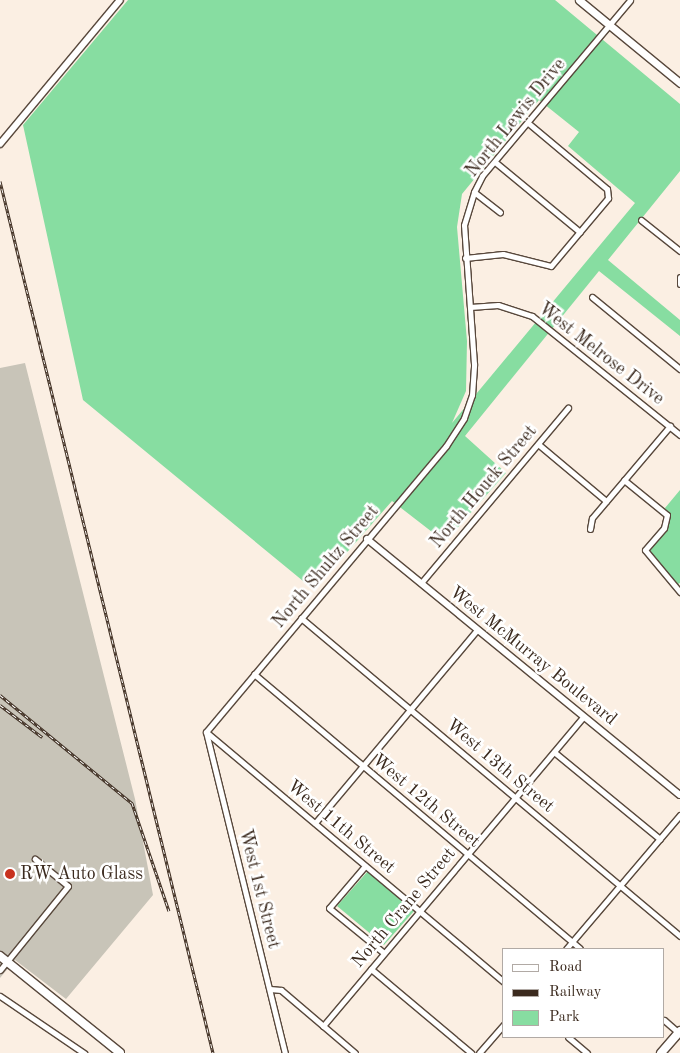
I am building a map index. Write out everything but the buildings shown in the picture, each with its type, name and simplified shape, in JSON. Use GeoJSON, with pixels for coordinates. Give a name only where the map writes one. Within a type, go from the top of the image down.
{"type":"FeatureCollection","features":[{"type":"Feature","properties":{"kind":"main road"},"geometry":{"type":"LineString","coordinates":[[579,0],[680,82]]}},
{"type":"Feature","properties":{"kind":"main road"},"geometry":{"type":"LineString","coordinates":[[3,959],[120,1053]]}},
{"type":"Feature","properties":{"kind":"main road"},"geometry":{"type":"LineString","coordinates":[[661,1053],[679,1032]]}},
{"type":"Feature","properties":{"kind":"street"},"geometry":{"type":"LineString","coordinates":[[0,144],[120,0]]}},
{"type":"Feature","properties":{"kind":"street","name":"North Lewis Drive"},"geometry":{"type":"LineString","coordinates":[[464,418],[474,380],[464,225],[474,192],[494,162],[630,0]]}},
{"type":"Feature","properties":{"kind":"street"},"geometry":{"type":"LineString","coordinates":[[465,258],[503,254],[547,266],[580,232],[609,196],[607,189],[528,123]]}},
{"type":"Feature","properties":{"kind":"street"},"geometry":{"type":"LineString","coordinates":[[494,162],[580,232]]}},
{"type":"Feature","properties":{"kind":"street"},"geometry":{"type":"LineString","coordinates":[[474,192],[500,212]]}},
{"type":"Feature","properties":{"kind":"street"},"geometry":{"type":"LineString","coordinates":[[641,220],[680,251]]}},
{"type":"Feature","properties":{"kind":"street"},"geometry":{"type":"LineString","coordinates":[[680,277],[680,284]]}},
{"type":"Feature","properties":{"kind":"street"},"geometry":{"type":"LineString","coordinates":[[592,297],[680,370]]}},
{"type":"Feature","properties":{"kind":"street","name":"West Melrose Drive"},"geometry":{"type":"LineString","coordinates":[[470,307],[498,305],[526,312],[680,435]]}},
{"type":"Feature","properties":{"kind":"street","name":"North Houck Street"},"geometry":{"type":"LineString","coordinates":[[421,583],[568,408]]}},
{"type":"Feature","properties":{"kind":"street","name":"North Shultz Street"},"geometry":{"type":"LineString","coordinates":[[206,732],[367,539],[464,418]]}},
{"type":"Feature","properties":{"kind":"street"},"geometry":{"type":"LineString","coordinates":[[590,529],[592,518],[670,426]]}},
{"type":"Feature","properties":{"kind":"street"},"geometry":{"type":"LineString","coordinates":[[538,444],[606,501]]}},
{"type":"Feature","properties":{"kind":"street"},"geometry":{"type":"LineString","coordinates":[[624,480],[667,515],[664,528],[645,550],[680,592]]}},
{"type":"Feature","properties":{"kind":"street","name":"West McMurray Boulevard"},"geometry":{"type":"LineString","coordinates":[[367,539],[583,717],[680,794]]}},
{"type":"Feature","properties":{"kind":"street","name":"West 13th Street"},"geometry":{"type":"LineString","coordinates":[[301,618],[680,936]]}},
{"type":"Feature","properties":{"kind":"street"},"geometry":{"type":"LineString","coordinates":[[315,823],[477,630]]}},
{"type":"Feature","properties":{"kind":"street","name":"West 12th Street"},"geometry":{"type":"LineString","coordinates":[[254,674],[579,948]]}},
{"type":"Feature","properties":{"kind":"street","name":"North Crane Street"},"geometry":{"type":"LineString","coordinates":[[323,1026],[583,717]]}},
{"type":"Feature","properties":{"kind":"street","name":"West 11th Street"},"geometry":{"type":"LineString","coordinates":[[206,732],[502,980]]}},
{"type":"Feature","properties":{"kind":"street","name":"West 1st Street"},"geometry":{"type":"LineString","coordinates":[[206,732],[285,1053]]}},
{"type":"Feature","properties":{"kind":"street"},"geometry":{"type":"LineString","coordinates":[[554,752],[660,839]]}},
{"type":"Feature","properties":{"kind":"street"},"geometry":{"type":"LineString","coordinates":[[567,948],[680,816]]}},
{"type":"Feature","properties":{"kind":"street"},"geometry":{"type":"LineString","coordinates":[[0,970],[3,959],[68,886],[35,859]]}},
{"type":"Feature","properties":{"kind":"street"},"geometry":{"type":"LineString","coordinates":[[365,866],[329,908],[384,953]]}},
{"type":"Feature","properties":{"kind":"street"},"geometry":{"type":"LineString","coordinates":[[371,969],[471,1053]]}},
{"type":"Feature","properties":{"kind":"street"},"geometry":{"type":"LineString","coordinates":[[270,989],[281,990],[355,1053]]}},
{"type":"Feature","properties":{"kind":"street"},"geometry":{"type":"LineString","coordinates":[[0,996],[84,1053]]}},
{"type":"Feature","properties":{"kind":"street"},"geometry":{"type":"LineString","coordinates":[[665,1021],[679,1032]]}},
{"type":"Feature","properties":{"kind":"street"},"geometry":{"type":"LineString","coordinates":[[480,1053],[502,1026]]}},
{"type":"Feature","properties":{"kind":"street"},"geometry":{"type":"LineString","coordinates":[[569,1038],[587,1053]]}},
{"type":"Feature","properties":{"kind":"shaded area"},"geometry":{"type":"Polygon","coordinates":[[[25,363],[135,799],[153,895],[66,999],[15,960],[0,978],[0,368],[25,363]]]}},
{"type":"Feature","properties":{"kind":"green space"},"geometry":{"type":"Polygon","coordinates":[[[128,0],[555,0],[680,104],[680,171],[608,260],[680,320],[680,336],[599,271],[465,436],[506,473],[445,542],[392,501],[314,590],[83,400],[23,125],[128,0]],[[539,100],[462,194],[457,227],[467,341],[466,391],[452,423],[635,203],[568,146],[579,132],[539,100]]]}},
{"type":"Feature","properties":{"kind":"green space"},"geometry":{"type":"Polygon","coordinates":[[[680,490],[680,583],[678,584],[648,551],[670,522],[665,508],[680,490]]]}},
{"type":"Feature","properties":{"kind":"green space"},"geometry":{"type":"Polygon","coordinates":[[[368,871],[414,911],[384,945],[337,906],[368,871]]]}},
{"type":"Feature","properties":{"kind":"railway"},"geometry":{"type":"LineString","coordinates":[[0,181],[213,1053]]}},
{"type":"Feature","properties":{"kind":"railway"},"geometry":{"type":"LineString","coordinates":[[0,695],[132,803],[169,911]]}},
{"type":"Feature","properties":{"kind":"railway"},"geometry":{"type":"LineString","coordinates":[[0,705],[42,737]]}},
{"type":"Feature","properties":{"kind":"place","name":"RW Auto Glass"},"geometry":{"type":"Point","coordinates":[10,874]}}]}
